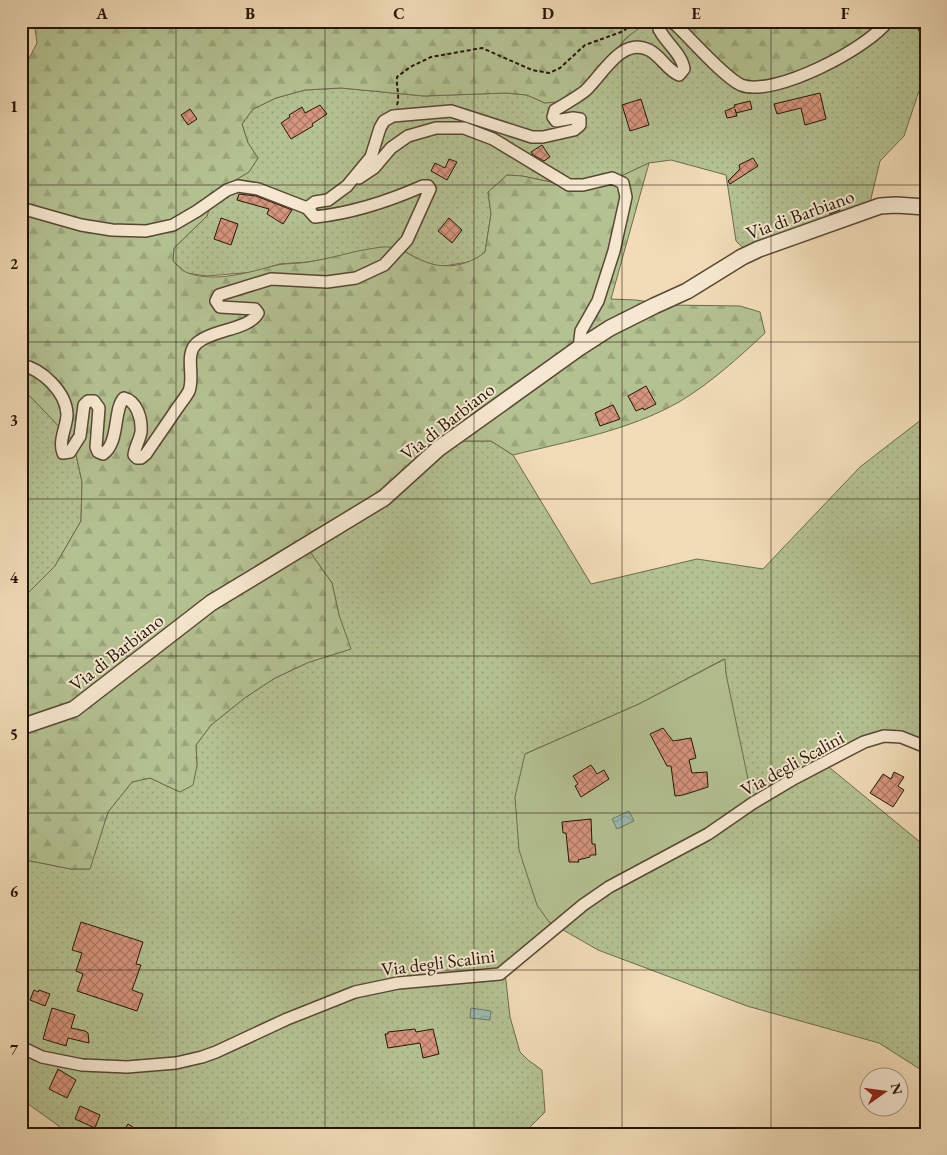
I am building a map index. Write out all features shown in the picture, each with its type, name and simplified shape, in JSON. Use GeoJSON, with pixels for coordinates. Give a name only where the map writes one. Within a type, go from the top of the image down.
{"type":"FeatureCollection","features":[{"type":"Feature","properties":{"kind":"street"},"geometry":{"type":"LineString","coordinates":[[347,186],[371,157],[384,121],[393,116],[451,111],[532,136],[543,137],[574,130],[580,125],[580,119],[573,118],[556,121],[553,117],[555,110],[584,91],[617,54],[629,49],[647,48],[655,53],[673,72],[679,75],[684,69],[683,62],[659,29],[661,23],[667,21],[676,24],[728,76],[739,84],[751,88],[780,83],[804,76],[872,38],[888,21]]}},
{"type":"Feature","properties":{"kind":"street"},"geometry":{"type":"LineString","coordinates":[[307,208],[315,202],[328,200],[374,168],[391,148],[408,136],[436,128],[464,128],[493,139],[569,185],[583,186],[612,178],[623,183],[626,197],[614,251],[598,301],[581,331],[579,348]]}},
{"type":"Feature","properties":{"kind":"street"},"geometry":{"type":"LineString","coordinates":[[21,208],[81,225],[112,230],[146,231],[173,225],[227,190],[238,186],[258,189],[307,208],[315,217],[338,214],[394,198],[424,186],[428,186],[430,189],[407,240],[384,265],[356,278],[327,282],[271,279],[219,295],[216,301],[220,307],[255,309],[258,313],[256,317],[248,322],[203,339],[196,344],[191,352],[192,372],[190,390],[146,454],[141,458],[137,458],[134,455],[141,432],[138,408],[129,399],[124,398],[120,402],[116,428],[108,450],[103,454],[98,452],[96,447],[98,408],[94,400],[88,401],[84,405],[80,436],[70,452],[64,452],[61,447],[67,414],[64,401],[58,389],[43,376],[27,366],[21,365]]}},
{"type":"Feature","properties":{"kind":"street","name":"Via di Barbiano"},"geometry":{"type":"LineString","coordinates":[[21,727],[74,710],[211,603],[384,498],[438,449],[610,328],[687,291],[758,249],[880,206],[926,207]]}},
{"type":"Feature","properties":{"kind":"street","name":"Via degli Scalini"},"geometry":{"type":"LineString","coordinates":[[21,1047],[42,1057],[82,1065],[127,1067],[176,1063],[216,1052],[287,1019],[361,990],[398,983],[500,974],[583,905],[609,887],[708,834],[794,778],[864,742],[884,736],[901,737],[926,747]]}},
{"type":"Feature","properties":{"kind":"path"},"geometry":{"type":"LineString","coordinates":[[399,100],[396,91],[398,77],[410,67],[431,57],[482,48],[532,70],[549,73],[560,68],[585,45],[624,30],[633,21]]}},
{"type":"Feature","properties":{"kind":"green space"},"geometry":{"type":"Polygon","coordinates":[[[34,21],[649,21],[626,38],[574,93],[557,102],[545,103],[527,95],[506,93],[424,96],[341,88],[305,90],[276,98],[253,109],[242,124],[248,143],[258,158],[249,172],[227,185],[213,198],[207,216],[174,248],[173,261],[188,273],[199,276],[221,277],[277,265],[325,259],[366,249],[389,247],[400,249],[421,260],[437,265],[462,264],[485,252],[491,214],[488,192],[507,175],[522,176],[565,185],[617,178],[649,163],[611,299],[636,300],[670,305],[740,306],[760,312],[765,333],[724,370],[691,395],[660,412],[619,428],[513,455],[491,441],[464,441],[437,447],[308,549],[332,583],[339,615],[351,649],[307,663],[275,678],[246,697],[211,725],[196,745],[197,765],[193,785],[180,792],[150,778],[132,782],[108,812],[90,869],[71,869],[21,859],[21,600],[55,566],[81,521],[82,482],[73,441],[21,387],[21,74],[37,43],[34,21]]]}},
{"type":"Feature","properties":{"kind":"green space"},"geometry":{"type":"Polygon","coordinates":[[[649,21],[678,22],[698,38],[728,73],[889,21],[926,21],[926,85],[919,91],[904,136],[880,161],[868,211],[750,254],[736,241],[726,175],[671,160],[649,163],[617,178],[565,185],[522,176],[507,175],[488,192],[491,214],[485,252],[474,261],[438,267],[420,260],[399,248],[308,262],[279,264],[256,272],[207,276],[186,273],[173,261],[174,248],[207,216],[213,198],[227,185],[249,172],[258,158],[248,143],[242,124],[253,109],[276,98],[305,90],[341,88],[424,96],[506,93],[527,95],[545,103],[575,92],[594,75],[628,36],[649,21]]]}},
{"type":"Feature","properties":{"kind":"green space"},"geometry":{"type":"Polygon","coordinates":[[[675,21],[889,21],[880,32],[778,83],[740,81],[728,73],[698,38],[675,21]]]}},
{"type":"Feature","properties":{"kind":"green space"},"geometry":{"type":"Polygon","coordinates":[[[21,387],[73,441],[82,482],[81,521],[55,566],[21,600],[21,387]]]}},
{"type":"Feature","properties":{"kind":"green space"},"geometry":{"type":"Polygon","coordinates":[[[926,416],[926,748],[900,735],[868,740],[824,763],[926,847],[926,1073],[879,1043],[747,1006],[598,950],[558,927],[505,972],[510,1017],[520,1052],[542,1070],[545,1112],[523,1134],[58,1134],[59,1126],[21,1099],[21,859],[71,869],[89,869],[108,812],[132,782],[150,778],[180,792],[197,765],[196,745],[211,725],[246,697],[275,678],[307,663],[339,615],[332,583],[308,549],[437,447],[464,441],[491,441],[513,455],[591,584],[697,559],[763,569],[860,467],[926,416]],[[724,659],[639,704],[525,754],[726,674],[724,659]]]}},
{"type":"Feature","properties":{"kind":"green space"},"geometry":{"type":"Polygon","coordinates":[[[725,659],[726,674],[753,803],[630,875],[558,927],[549,922],[537,905],[519,850],[515,797],[525,754],[639,704],[725,659]]]}},
{"type":"Feature","properties":{"kind":"water"},"geometry":{"type":"Polygon","coordinates":[[[629,811],[634,821],[617,829],[612,819],[629,811]]]}},
{"type":"Feature","properties":{"kind":"water"},"geometry":{"type":"Polygon","coordinates":[[[471,1008],[491,1011],[490,1020],[470,1018],[471,1008]]]}},
{"type":"Feature","properties":{"kind":"building"},"geometry":{"type":"Polygon","coordinates":[[[914,21],[926,21],[926,44],[914,21]]]}},
{"type":"Feature","properties":{"kind":"building"},"geometry":{"type":"Polygon","coordinates":[[[820,93],[826,119],[805,125],[801,108],[777,114],[774,104],[820,93]]]}},
{"type":"Feature","properties":{"kind":"building"},"geometry":{"type":"Polygon","coordinates":[[[641,99],[649,125],[630,131],[622,105],[641,99]]]}},
{"type":"Feature","properties":{"kind":"building"},"geometry":{"type":"Polygon","coordinates":[[[750,101],[752,109],[736,113],[737,116],[727,118],[725,111],[735,107],[734,105],[750,101]]]}},
{"type":"Feature","properties":{"kind":"building"},"geometry":{"type":"Polygon","coordinates":[[[320,105],[327,114],[312,124],[313,126],[291,139],[281,123],[290,117],[289,115],[302,107],[305,113],[320,105]]]}},
{"type":"Feature","properties":{"kind":"building"},"geometry":{"type":"Polygon","coordinates":[[[190,109],[197,119],[188,125],[181,115],[190,109]]]}},
{"type":"Feature","properties":{"kind":"building"},"geometry":{"type":"Polygon","coordinates":[[[542,145],[550,157],[544,161],[531,152],[542,145]]]}},
{"type":"Feature","properties":{"kind":"building"},"geometry":{"type":"Polygon","coordinates":[[[753,158],[758,166],[730,184],[728,181],[740,169],[739,165],[753,158]]]}},
{"type":"Feature","properties":{"kind":"building"},"geometry":{"type":"Polygon","coordinates":[[[449,159],[457,162],[447,180],[431,171],[435,163],[445,168],[449,159]]]}},
{"type":"Feature","properties":{"kind":"building"},"geometry":{"type":"Polygon","coordinates":[[[239,194],[256,196],[292,210],[283,224],[267,214],[269,209],[237,200],[239,194]]]}},
{"type":"Feature","properties":{"kind":"building"},"geometry":{"type":"Polygon","coordinates":[[[836,203],[840,210],[830,214],[827,207],[836,203]]]}},
{"type":"Feature","properties":{"kind":"building"},"geometry":{"type":"Polygon","coordinates":[[[221,218],[238,224],[231,245],[214,239],[221,218]]]}},
{"type":"Feature","properties":{"kind":"building"},"geometry":{"type":"Polygon","coordinates":[[[449,218],[462,230],[452,243],[438,231],[449,218]]]}},
{"type":"Feature","properties":{"kind":"building"},"geometry":{"type":"Polygon","coordinates":[[[646,386],[656,404],[644,410],[643,408],[636,411],[628,396],[646,386]]]}},
{"type":"Feature","properties":{"kind":"building"},"geometry":{"type":"Polygon","coordinates":[[[613,405],[620,419],[600,426],[595,413],[613,405]]]}},
{"type":"Feature","properties":{"kind":"building"},"geometry":{"type":"Polygon","coordinates":[[[663,728],[673,741],[691,738],[696,758],[689,760],[692,773],[707,772],[708,787],[675,796],[671,766],[667,766],[650,734],[663,728]]]}},
{"type":"Feature","properties":{"kind":"building"},"geometry":{"type":"Polygon","coordinates":[[[591,765],[597,774],[604,770],[609,779],[581,797],[575,786],[578,784],[573,776],[591,765]]]}},
{"type":"Feature","properties":{"kind":"building"},"geometry":{"type":"Polygon","coordinates":[[[894,772],[904,777],[898,786],[904,790],[893,807],[870,793],[883,774],[891,779],[894,772]]]}},
{"type":"Feature","properties":{"kind":"building"},"geometry":{"type":"Polygon","coordinates":[[[591,819],[592,844],[595,844],[596,855],[590,855],[590,857],[578,860],[579,862],[569,862],[566,833],[563,833],[562,822],[591,819]]]}},
{"type":"Feature","properties":{"kind":"building"},"geometry":{"type":"Polygon","coordinates":[[[81,922],[143,942],[136,964],[141,965],[132,990],[143,994],[137,1011],[77,991],[83,974],[76,971],[82,953],[72,950],[81,922]]]}},
{"type":"Feature","properties":{"kind":"building"},"geometry":{"type":"Polygon","coordinates":[[[34,990],[50,994],[45,1006],[30,1000],[34,990]]]}},
{"type":"Feature","properties":{"kind":"building"},"geometry":{"type":"Polygon","coordinates":[[[52,1008],[75,1015],[71,1028],[88,1033],[89,1043],[68,1038],[66,1046],[43,1039],[52,1008]]]}},
{"type":"Feature","properties":{"kind":"building"},"geometry":{"type":"Polygon","coordinates":[[[415,1029],[416,1032],[433,1029],[439,1054],[423,1058],[420,1043],[388,1048],[385,1034],[415,1029]]]}},
{"type":"Feature","properties":{"kind":"building"},"geometry":{"type":"Polygon","coordinates":[[[58,1069],[76,1080],[67,1098],[49,1089],[58,1069]]]}},
{"type":"Feature","properties":{"kind":"building"},"geometry":{"type":"Polygon","coordinates":[[[80,1106],[100,1115],[95,1128],[75,1119],[80,1106]]]}},
{"type":"Feature","properties":{"kind":"building"},"geometry":{"type":"Polygon","coordinates":[[[128,1124],[144,1134],[122,1134],[128,1124]]]}}]}
